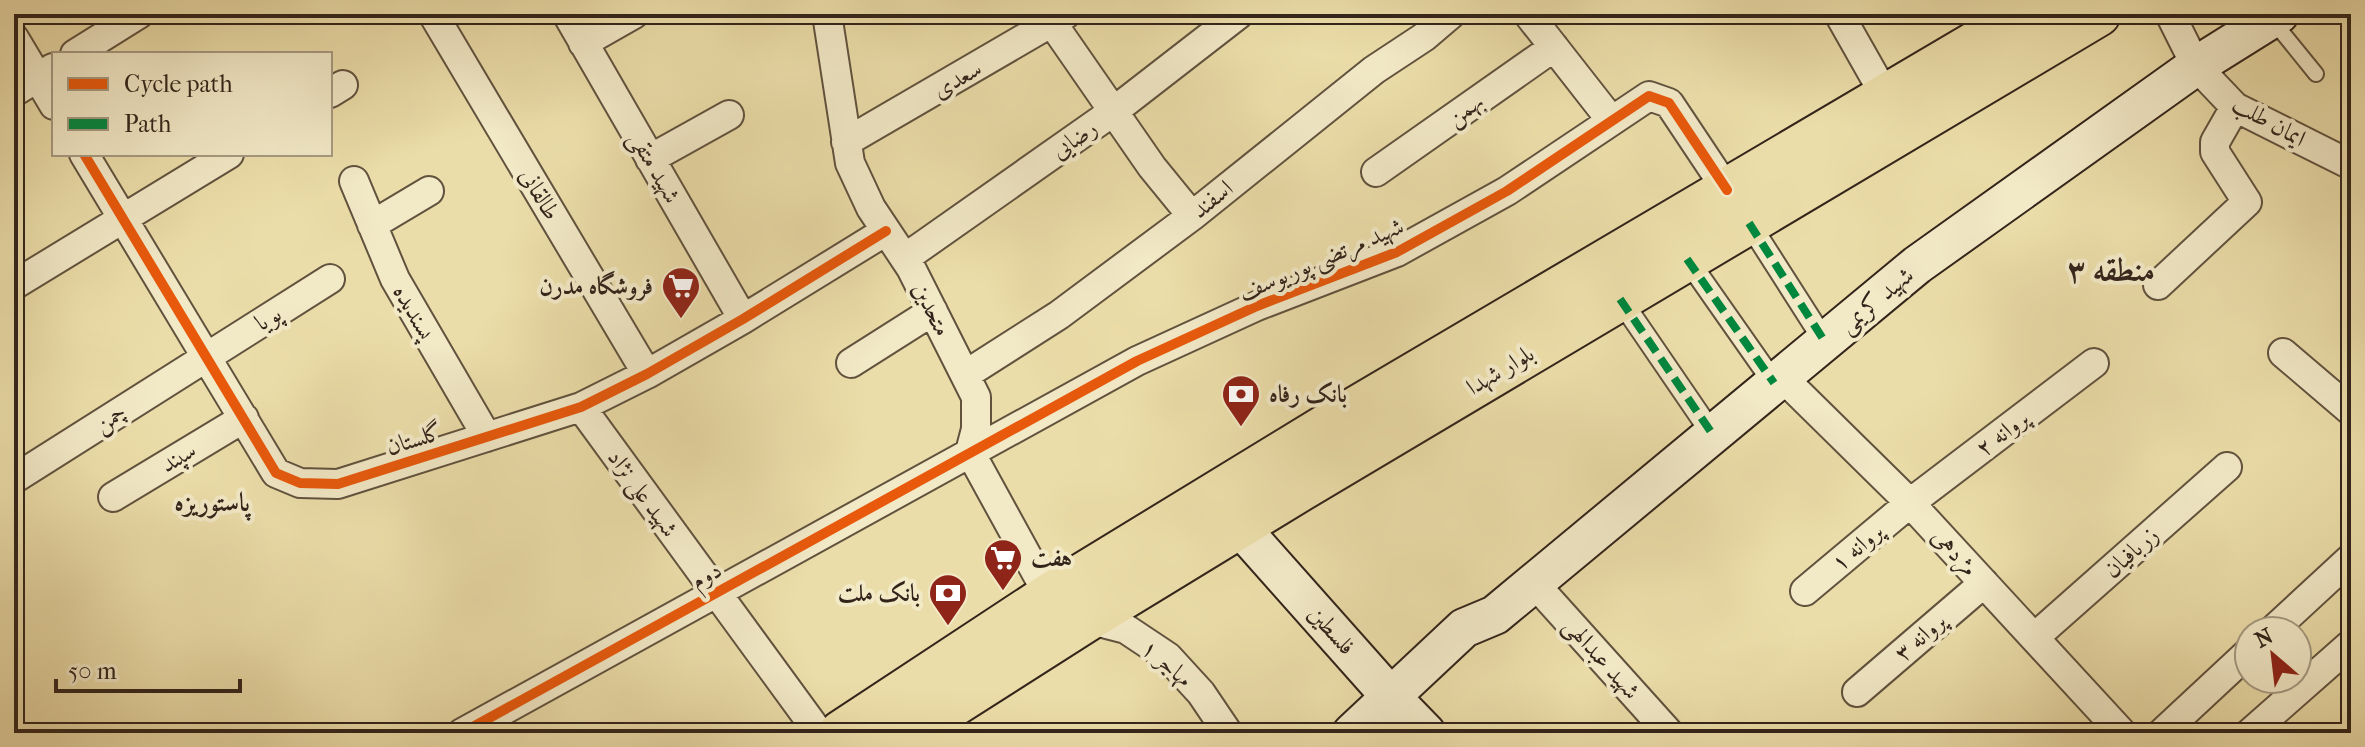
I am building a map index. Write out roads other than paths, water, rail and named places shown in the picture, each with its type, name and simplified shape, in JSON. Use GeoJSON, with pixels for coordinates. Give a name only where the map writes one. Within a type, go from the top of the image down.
{"type":"FeatureCollection","features":[{"type":"Feature","properties":{"kind":"main road","name":"بلوار شهدا"},"geometry":{"type":"LineString","coordinates":[[908,733],[1239,526],[1687,259],[1738,207],[1886,97],[2026,14]]}},
{"type":"Feature","properties":{"kind":"main road","name":"بلوار شهدا"},"geometry":{"type":"LineString","coordinates":[[841,733],[1049,596],[1334,422],[2098,14]]}},
{"type":"Feature","properties":{"kind":"main road","name":"شهید کریمی"},"geometry":{"type":"LineString","coordinates":[[1352,733],[1401,718],[1478,644],[1495,615],[1917,265],[2196,66],[2275,16]]}},
{"type":"Feature","properties":{"kind":"main road","name":"فلسطین"},"geometry":{"type":"LineString","coordinates":[[1239,526],[1401,718]]}},
{"type":"Feature","properties":{"kind":"street"},"geometry":{"type":"LineString","coordinates":[[78,52],[139,14]]}},
{"type":"Feature","properties":{"kind":"street","name":"طالقانی"},"geometry":{"type":"LineString","coordinates":[[433,14],[647,374]]}},
{"type":"Feature","properties":{"kind":"street","name":"شهید متقی"},"geometry":{"type":"LineString","coordinates":[[567,14],[743,319]]}},
{"type":"Feature","properties":{"kind":"street"},"geometry":{"type":"LineString","coordinates":[[583,43],[634,14]]}},
{"type":"Feature","properties":{"kind":"street","name":"متحدین"},"geometry":{"type":"LineString","coordinates":[[827,14],[850,163],[871,208],[905,258],[976,397],[976,429],[970,452]]}},
{"type":"Feature","properties":{"kind":"street","name":"رضایی"},"geometry":{"type":"LineString","coordinates":[[905,258],[1114,111],[1239,14]]}},
{"type":"Feature","properties":{"kind":"street","name":"اسفند"},"geometry":{"type":"LineString","coordinates":[[965,375],[1059,315],[1192,216],[1374,70],[1424,37],[1451,14]]}},
{"type":"Feature","properties":{"kind":"street"},"geometry":{"type":"LineString","coordinates":[[1528,14],[1611,120]]}},
{"type":"Feature","properties":{"kind":"street"},"geometry":{"type":"LineString","coordinates":[[1839,14],[1886,97]]}},
{"type":"Feature","properties":{"kind":"street","name":"ایمان طلب"},"geometry":{"type":"LineString","coordinates":[[2170,14],[2196,66],[2235,107],[2351,165]]}},
{"type":"Feature","properties":{"kind":"street"},"geometry":{"type":"LineString","coordinates":[[1055,17],[1152,167],[1192,216]]}},
{"type":"Feature","properties":{"kind":"street","name":"سعدی"},"geometry":{"type":"LineString","coordinates":[[846,142],[1055,17]]}},
{"type":"Feature","properties":{"kind":"street"},"geometry":{"type":"LineString","coordinates":[[14,38],[35,79],[52,102]]}},
{"type":"Feature","properties":{"kind":"street","name":"بهمن"},"geometry":{"type":"LineString","coordinates":[[1376,172],[1554,47]]}},
{"type":"Feature","properties":{"kind":"street","name":"شهید مرتضی پوریوسف"},"geometry":{"type":"LineString","coordinates":[[970,452],[1137,361],[1257,306],[1397,252],[1507,191],[1649,96],[1669,103],[1738,207]]}},
{"type":"Feature","properties":{"kind":"street"},"geometry":{"type":"LineString","coordinates":[[2158,285],[2247,202],[2215,152],[2215,142],[2235,107]]}},
{"type":"Feature","properties":{"kind":"street"},"geometry":{"type":"LineString","coordinates":[[650,159],[729,115]]}},
{"type":"Feature","properties":{"kind":"street","name":"گلستان"},"geometry":{"type":"LineString","coordinates":[[85,156],[276,473],[300,483],[338,484],[581,407],[647,374],[743,319],[886,231]]}},
{"type":"Feature","properties":{"kind":"street"},"geometry":{"type":"LineString","coordinates":[[14,285],[226,156]]}},
{"type":"Feature","properties":{"kind":"street","name":"پسندیده"},"geometry":{"type":"LineString","coordinates":[[354,181],[395,279],[487,437]]}},
{"type":"Feature","properties":{"kind":"street"},"geometry":{"type":"LineString","coordinates":[[372,225],[429,191]]}},
{"type":"Feature","properties":{"kind":"street"},"geometry":{"type":"LineString","coordinates":[[1738,207],[1825,342]]}},
{"type":"Feature","properties":{"kind":"street"},"geometry":{"type":"LineString","coordinates":[[1687,259],[1778,380]]}},
{"type":"Feature","properties":{"kind":"street","name":"پویا"},"geometry":{"type":"LineString","coordinates":[[206,356],[330,279]]}},
{"type":"Feature","properties":{"kind":"street"},"geometry":{"type":"LineString","coordinates":[[1620,299],[1713,435]]}},
{"type":"Feature","properties":{"kind":"street"},"geometry":{"type":"LineString","coordinates":[[851,363],[933,311]]}},
{"type":"Feature","properties":{"kind":"street"},"geometry":{"type":"LineString","coordinates":[[2283,353],[2351,411]]}},
{"type":"Feature","properties":{"kind":"street","name":"چمن"},"geometry":{"type":"LineString","coordinates":[[14,479],[206,356]]}},
{"type":"Feature","properties":{"kind":"street","name":"پروانه ۲"},"geometry":{"type":"LineString","coordinates":[[1910,503],[2094,363]]}},
{"type":"Feature","properties":{"kind":"street","name":"مژدهی"},"geometry":{"type":"LineString","coordinates":[[1778,380],[1910,503],[2122,733]]}},
{"type":"Feature","properties":{"kind":"street","name":"شهید علی نژاد"},"geometry":{"type":"LineString","coordinates":[[581,407],[819,733]]}},
{"type":"Feature","properties":{"kind":"street","name":"سپند"},"geometry":{"type":"LineString","coordinates":[[113,497],[244,418]]}},
{"type":"Feature","properties":{"kind":"street"},"geometry":{"type":"LineString","coordinates":[[970,452],[1049,596]]}},
{"type":"Feature","properties":{"kind":"street","name":"دوم"},"geometry":{"type":"LineString","coordinates":[[462,733],[970,452]]}},
{"type":"Feature","properties":{"kind":"street","name":"زربافیان"},"geometry":{"type":"LineString","coordinates":[[2035,637],[2227,467]]}},
{"type":"Feature","properties":{"kind":"street","name":"پروانه ۱"},"geometry":{"type":"LineString","coordinates":[[1805,591],[1910,503]]}},
{"type":"Feature","properties":{"kind":"street"},"geometry":{"type":"LineString","coordinates":[[2289,615],[2351,558]]}},
{"type":"Feature","properties":{"kind":"street","name":"شهید عبدالهی"},"geometry":{"type":"LineString","coordinates":[[1534,583],[1669,733]]}},
{"type":"Feature","properties":{"kind":"street","name":"پروانه ۳"},"geometry":{"type":"LineString","coordinates":[[1857,692],[1984,583]]}},
{"type":"Feature","properties":{"kind":"street","name":"مهاجر ۱"},"geometry":{"type":"LineString","coordinates":[[1087,619],[1126,629],[1168,657],[1201,693],[1228,733]]}},
{"type":"Feature","properties":{"kind":"street"},"geometry":{"type":"LineString","coordinates":[[2250,733],[2351,644]]}},
{"type":"Feature","properties":{"kind":"street"},"geometry":{"type":"LineString","coordinates":[[2162,733],[2233,667]]}},
{"type":"Feature","properties":{"kind":"lane"},"geometry":{"type":"LineString","coordinates":[[2275,16],[2316,74]]}},
{"type":"Feature","properties":{"kind":"place","name":"فروشگاه مدرن"},"geometry":{"type":"Point","coordinates":[681,320]}},
{"type":"Feature","properties":{"kind":"place","name":"بانک رفاه"},"geometry":{"type":"Point","coordinates":[1241,428]}},
{"type":"Feature","properties":{"kind":"place","name":"هفت"},"geometry":{"type":"Point","coordinates":[1003,592]}},
{"type":"Feature","properties":{"kind":"place","name":"بانک ملت"},"geometry":{"type":"Point","coordinates":[948,627]}},
{"type":"Feature","properties":{"kind":"district","name":"منطقه ۳"},"geometry":{"type":"Point","coordinates":[2111,270]}},
{"type":"Feature","properties":{"kind":"district","name":"پاستوریزه"},"geometry":{"type":"Point","coordinates":[212,502]}}]}
